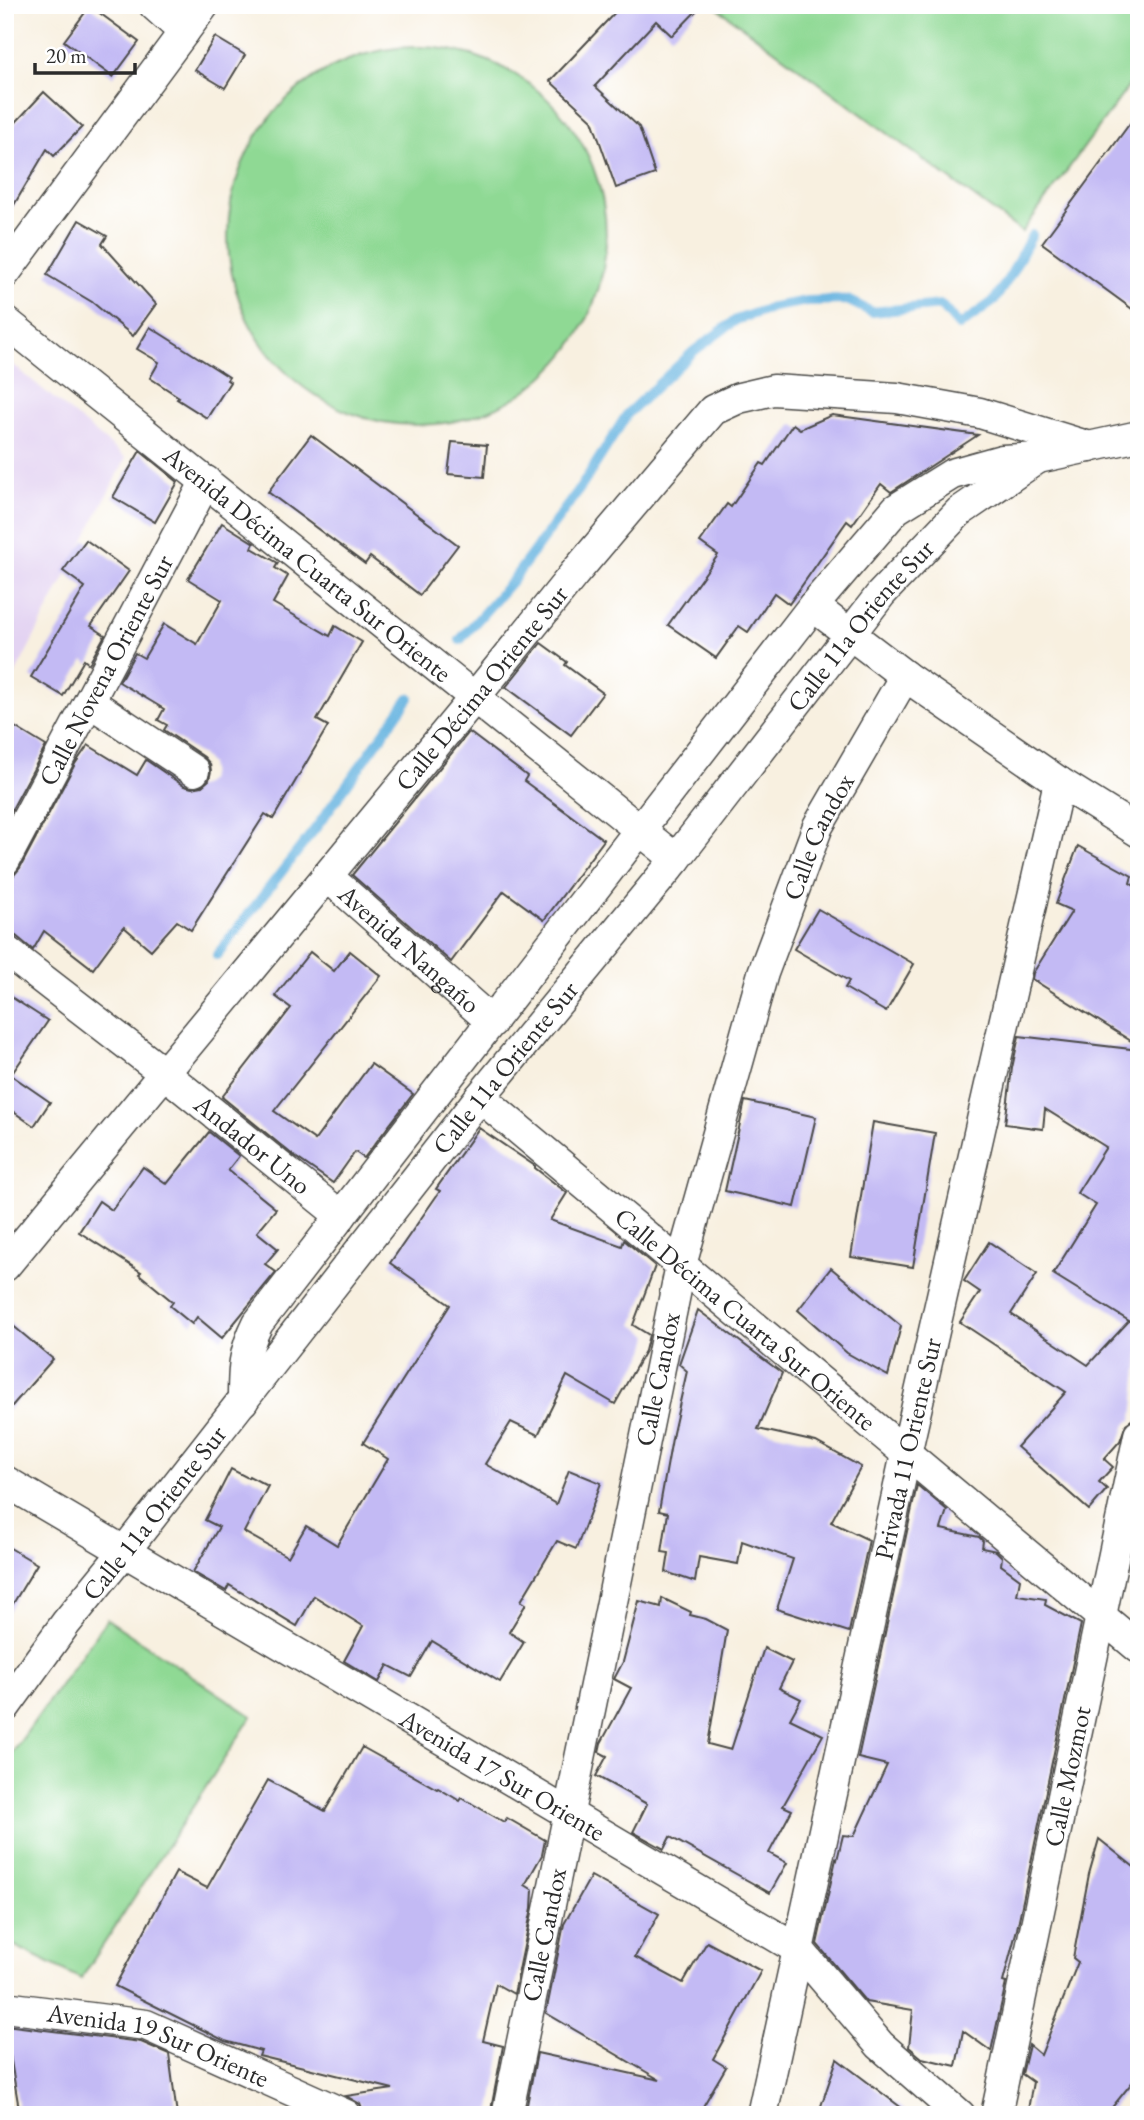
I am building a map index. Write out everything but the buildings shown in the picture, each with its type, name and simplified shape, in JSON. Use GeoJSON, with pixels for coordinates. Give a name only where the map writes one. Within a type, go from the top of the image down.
{"type":"FeatureCollection","features":[{"type":"Feature","properties":{"kind":"street"},"geometry":{"type":"LineString","coordinates":[[155,5],[184,32]]}},
{"type":"Feature","properties":{"kind":"street"},"geometry":{"type":"LineString","coordinates":[[5,273],[204,5]]}},
{"type":"Feature","properties":{"kind":"street","name":"Avenida Décima Cuarta Sur Oriente"},"geometry":{"type":"LineString","coordinates":[[5,321],[676,859]]}},
{"type":"Feature","properties":{"kind":"street","name":"Calle Décima Oriente Sur"},"geometry":{"type":"LineString","coordinates":[[5,1266],[574,574],[713,410],[739,398],[773,390],[897,398],[980,413],[1090,447]]}},
{"type":"Feature","properties":{"kind":"street","name":"Calle 11a Oriente Sur"},"geometry":{"type":"LineString","coordinates":[[243,1401],[243,1364],[248,1343],[258,1323],[813,606],[896,509],[951,474],[1002,460],[1038,458],[1139,436]]}},
{"type":"Feature","properties":{"kind":"street","name":"Calle 11a Oriente Sur"},"geometry":{"type":"LineString","coordinates":[[5,1707],[66,1623],[480,1097],[676,859],[881,594],[959,512],[1038,458]]}},
{"type":"Feature","properties":{"kind":"street","name":"Calle Novena Oriente Sur"},"geometry":{"type":"LineString","coordinates":[[5,860],[206,481]]}},
{"type":"Feature","properties":{"kind":"street"},"geometry":{"type":"LineString","coordinates":[[847,567],[881,594]]}},
{"type":"Feature","properties":{"kind":"street"},"geometry":{"type":"LineString","coordinates":[[813,606],[905,676],[1059,782],[1139,832]]}},
{"type":"Feature","properties":{"kind":"street","name":"Calle Candox"},"geometry":{"type":"LineString","coordinates":[[507,2115],[681,1265],[763,973],[818,826],[905,676]]}},
{"type":"Feature","properties":{"kind":"street"},"geometry":{"type":"LineString","coordinates":[[90,702],[194,771]]}},
{"type":"Feature","properties":{"kind":"street","name":"Privada 11 Oriente Sur"},"geometry":{"type":"LineString","coordinates":[[762,2115],[906,1454],[1059,782]]}},
{"type":"Feature","properties":{"kind":"street","name":"Avenida Nangaño"},"geometry":{"type":"LineString","coordinates":[[327,876],[492,1022]]}},
{"type":"Feature","properties":{"kind":"street","name":"Andador Uno"},"geometry":{"type":"LineString","coordinates":[[5,950],[164,1073],[341,1216]]}},
{"type":"Feature","properties":{"kind":"street","name":"Calle Décima Cuarta Sur Oriente"},"geometry":{"type":"LineString","coordinates":[[480,1097],[1139,1648]]}},
{"type":"Feature","properties":{"kind":"street","name":"Calle Mozmot"},"geometry":{"type":"LineString","coordinates":[[996,2115],[1139,1436]]}},
{"type":"Feature","properties":{"kind":"street","name":"Avenida 17 Sur Oriente"},"geometry":{"type":"LineString","coordinates":[[5,1481],[799,1950],[880,2045],[960,2115]]}},
{"type":"Feature","properties":{"kind":"street","name":"Avenida 19 Sur Oriente"},"geometry":{"type":"LineString","coordinates":[[5,2007],[146,2025],[346,2115]]}},
{"type":"Feature","properties":{"kind":"shaded area"},"geometry":{"type":"Polygon","coordinates":[[[5,358],[126,458],[5,694],[5,358]]]}},
{"type":"Feature","properties":{"kind":"green space"},"geometry":{"type":"Polygon","coordinates":[[[713,5],[1139,5],[1139,72],[1022,232],[713,5]]]}},
{"type":"Feature","properties":{"kind":"green space"},"geometry":{"type":"Polygon","coordinates":[[[417,47],[472,55],[506,70],[537,90],[563,116],[583,147],[598,181],[606,236],[598,291],[583,325],[563,356],[537,382],[506,402],[472,417],[417,425],[362,417],[328,402],[297,382],[271,356],[251,325],[236,291],[228,236],[236,181],[251,147],[271,116],[297,90],[328,70],[362,55],[417,47]]]}},
{"type":"Feature","properties":{"kind":"green space"},"geometry":{"type":"Polygon","coordinates":[[[107,1619],[252,1716],[81,1979],[5,1941],[5,1763],[107,1619]]]}},
{"type":"Feature","properties":{"kind":"waterway"},"geometry":{"type":"LineString","coordinates":[[460,640],[512,581],[581,487],[628,413],[694,351],[736,320],[773,307],[807,301],[847,300],[872,312],[941,305],[959,326],[994,301],[1032,235]]}},
{"type":"Feature","properties":{"kind":"waterway"},"geometry":{"type":"LineString","coordinates":[[217,955],[318,825],[409,698]]}}]}
